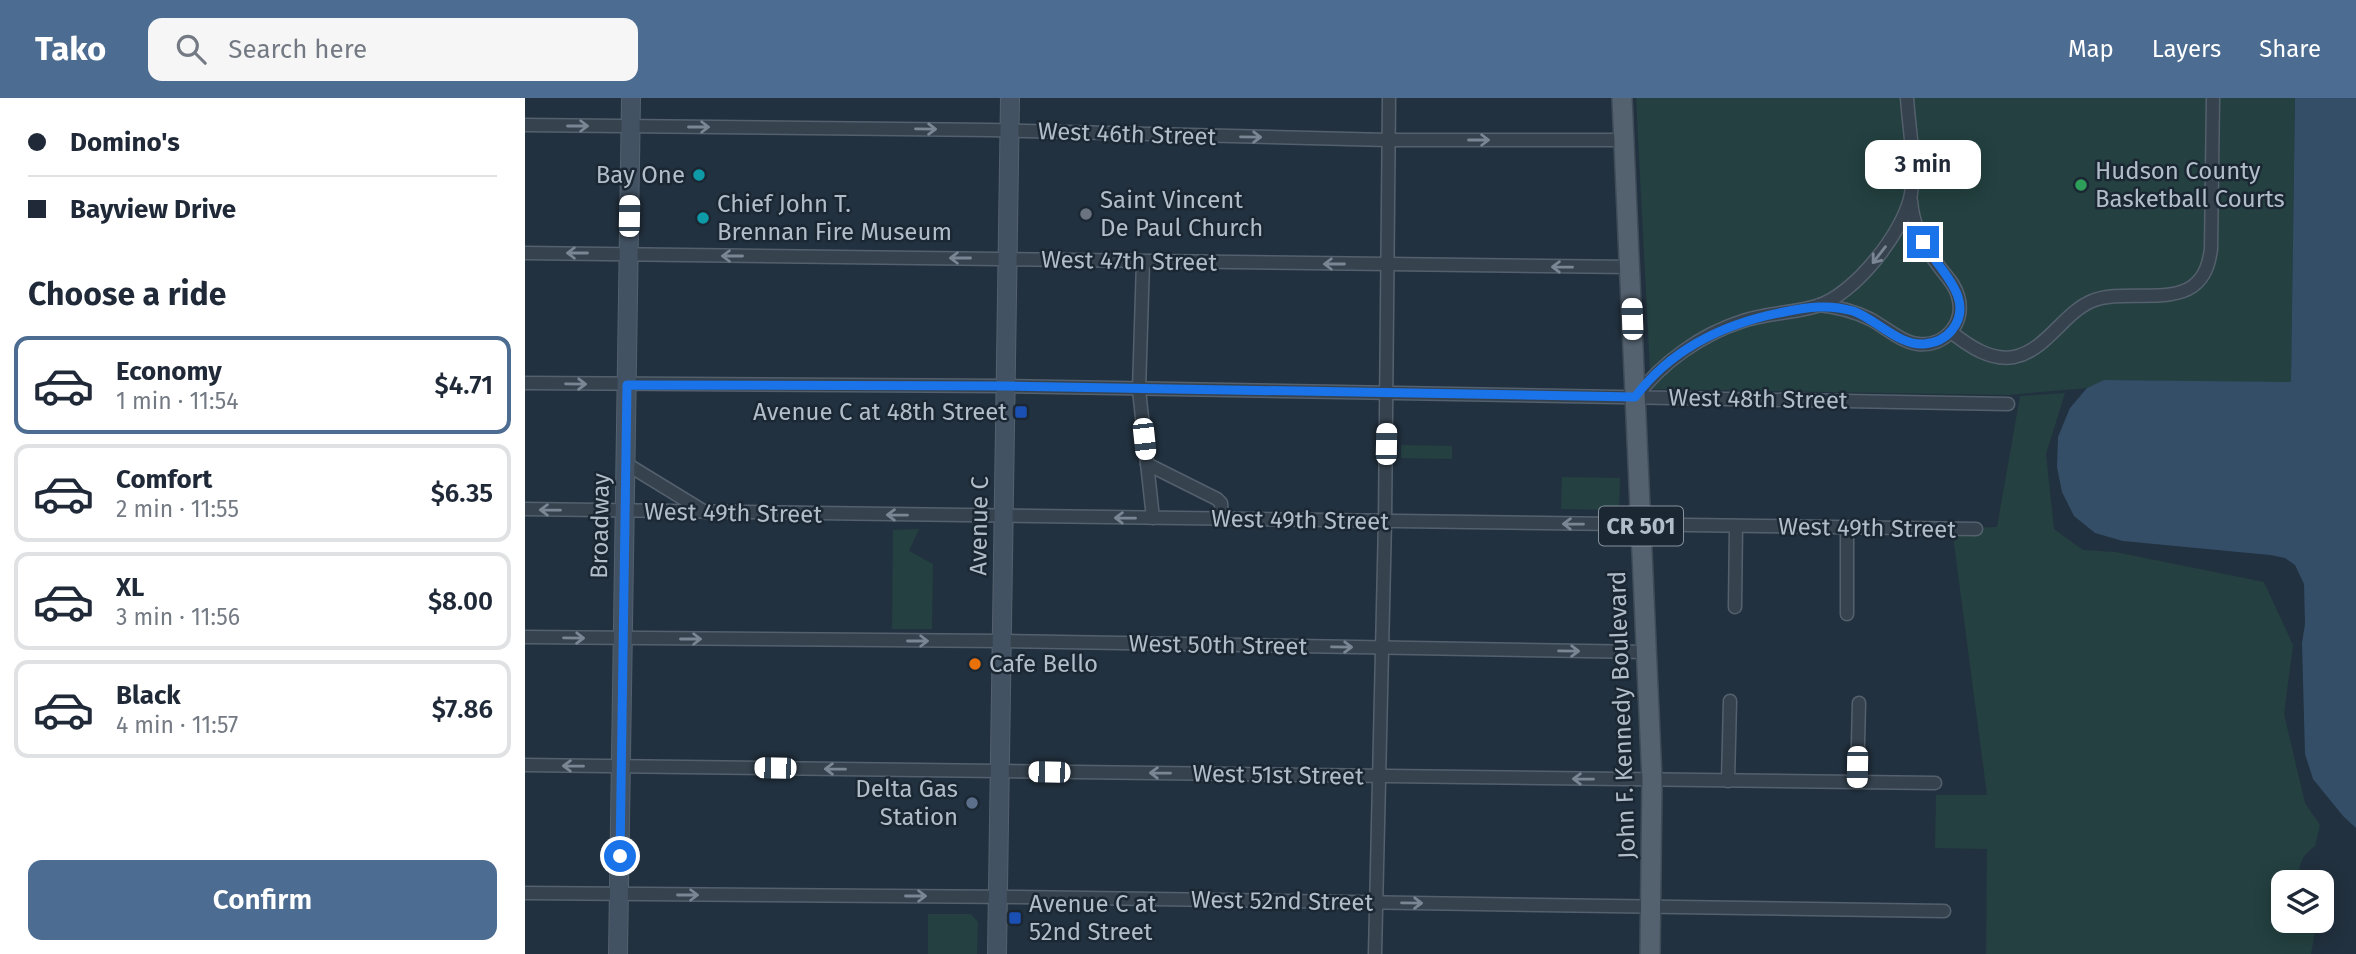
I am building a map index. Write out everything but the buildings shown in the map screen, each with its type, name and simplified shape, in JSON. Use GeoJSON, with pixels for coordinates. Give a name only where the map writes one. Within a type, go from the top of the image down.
{"type":"FeatureCollection","features":[{"type":"Feature","properties":{"kind":"main road","name":"John F. Kennedy Boulevard"},"geometry":{"type":"LineString","coordinates":[[1622,98],[1652,780],[1650,954]]}},
{"type":"Feature","properties":{"kind":"street","name":"Broadway"},"geometry":{"type":"LineString","coordinates":[[618,954],[631,98]]}},
{"type":"Feature","properties":{"kind":"street","name":"Avenue C"},"geometry":{"type":"LineString","coordinates":[[997,954],[1010,98]]}},
{"type":"Feature","properties":{"kind":"street"},"geometry":{"type":"LineString","coordinates":[[1375,954],[1385,521],[1389,98]]}},
{"type":"Feature","properties":{"kind":"street"},"geometry":{"type":"LineString","coordinates":[[1635,397],[1646,382],[1680,353],[1723,328],[1768,315],[1819,305],[1847,287],[1872,264],[1905,215],[1910,195],[1912,167],[1907,98]]}},
{"type":"Feature","properties":{"kind":"street"},"geometry":{"type":"LineString","coordinates":[[1951,332],[1986,354],[2014,356],[2039,344],[2079,308],[2092,301],[2107,297],[2170,294],[2192,287],[2206,271],[2211,249],[2213,98]]}},
{"type":"Feature","properties":{"kind":"street","name":"West 46th Street"},"geometry":{"type":"LineString","coordinates":[[525,125],[1009,131],[1388,140],[1625,140]]}},
{"type":"Feature","properties":{"kind":"street"},"geometry":{"type":"LineString","coordinates":[[1819,305],[1854,312],[1914,344],[1937,342],[1951,332],[1959,316],[1958,295],[1923,242],[1912,212],[1910,195]]}},
{"type":"Feature","properties":{"kind":"street","name":"West 47th Street"},"geometry":{"type":"LineString","coordinates":[[525,253],[1630,267]]}},
{"type":"Feature","properties":{"kind":"street"},"geometry":{"type":"LineString","coordinates":[[1143,262],[1139,390],[1153,518]]}},
{"type":"Feature","properties":{"kind":"street","name":"West 48th Street"},"geometry":{"type":"LineString","coordinates":[[525,383],[1006,386],[2008,404]]}},
{"type":"Feature","properties":{"kind":"street"},"geometry":{"type":"LineString","coordinates":[[625,463],[705,512]]}},
{"type":"Feature","properties":{"kind":"street"},"geometry":{"type":"LineString","coordinates":[[1147,464],[1217,499],[1221,503],[1221,519]]}},
{"type":"Feature","properties":{"kind":"street","name":"West 49th Street"},"geometry":{"type":"LineString","coordinates":[[525,509],[1976,529]]}},
{"type":"Feature","properties":{"kind":"street"},"geometry":{"type":"LineString","coordinates":[[1735,607],[1736,526]]}},
{"type":"Feature","properties":{"kind":"street"},"geometry":{"type":"LineString","coordinates":[[1847,528],[1847,614]]}},
{"type":"Feature","properties":{"kind":"street","name":"West 50th Street"},"geometry":{"type":"LineString","coordinates":[[525,637],[1002,641],[1646,652]]}},
{"type":"Feature","properties":{"kind":"street"},"geometry":{"type":"LineString","coordinates":[[1728,781],[1730,701]]}},
{"type":"Feature","properties":{"kind":"street"},"geometry":{"type":"LineString","coordinates":[[1857,782],[1859,703]]}},
{"type":"Feature","properties":{"kind":"street","name":"West 51st Street"},"geometry":{"type":"LineString","coordinates":[[525,765],[1935,783]]}},
{"type":"Feature","properties":{"kind":"street","name":"West 52nd Street"},"geometry":{"type":"LineString","coordinates":[[525,893],[1944,911]]}},
{"type":"Feature","properties":{"kind":"green space"},"geometry":{"type":"Polygon","coordinates":[[[1636,98],[2295,98],[2291,383],[2104,380],[2087,388],[2008,395],[1651,389],[1636,98]]]}},
{"type":"Feature","properties":{"kind":"green space"},"geometry":{"type":"Polygon","coordinates":[[[2065,393],[2046,454],[2054,529],[2083,550],[2115,552],[2264,582],[2293,645],[2284,714],[2305,803],[2320,825],[2315,846],[2301,862],[2299,870],[2271,870],[2271,933],[2315,933],[2311,954],[1986,954],[1987,849],[1935,848],[1936,795],[1987,795],[1952,528],[1997,527],[2020,396],[2065,393]]]}},
{"type":"Feature","properties":{"kind":"green space"},"geometry":{"type":"Polygon","coordinates":[[[1401,445],[1452,446],[1452,459],[1401,458],[1401,445]]]}},
{"type":"Feature","properties":{"kind":"green space"},"geometry":{"type":"Polygon","coordinates":[[[1562,477],[1620,478],[1619,510],[1561,509],[1562,477]]]}},
{"type":"Feature","properties":{"kind":"green space"},"geometry":{"type":"Polygon","coordinates":[[[919,529],[909,551],[933,564],[932,629],[892,629],[893,530],[919,529]]]}},
{"type":"Feature","properties":{"kind":"green space"},"geometry":{"type":"Polygon","coordinates":[[[928,914],[971,914],[978,922],[977,954],[928,954],[928,914]]]}},
{"type":"Feature","properties":{"kind":"water"},"geometry":{"type":"Polygon","coordinates":[[[2295,98],[2356,98],[2356,828],[2313,779],[2305,754],[2302,643],[2305,624],[2304,584],[2295,565],[2285,558],[2270,555],[2123,541],[2095,533],[2074,516],[2062,492],[2057,467],[2058,437],[2070,408],[2087,388],[2104,380],[2291,382],[2295,98]]]}},
{"type":"Feature","properties":{"kind":"place","name":"Bay One"},"geometry":{"type":"Point","coordinates":[699,175]}},
{"type":"Feature","properties":{"kind":"place","name":"Hudson County Basketball Courts"},"geometry":{"type":"Point","coordinates":[2081,185]}},
{"type":"Feature","properties":{"kind":"place","name":"Saint Vincent De Paul Church"},"geometry":{"type":"Point","coordinates":[1086,214]}},
{"type":"Feature","properties":{"kind":"place","name":"Chief John T. Brennan Fire Museum"},"geometry":{"type":"Point","coordinates":[703,218]}},
{"type":"Feature","properties":{"kind":"place","name":"Avenue C at 48th Street"},"geometry":{"type":"Point","coordinates":[1021,412]}},
{"type":"Feature","properties":{"kind":"place","name":"Cafe Bello"},"geometry":{"type":"Point","coordinates":[975,664]}},
{"type":"Feature","properties":{"kind":"place","name":"Delta Gas Station"},"geometry":{"type":"Point","coordinates":[972,803]}},
{"type":"Feature","properties":{"kind":"place","name":"Avenue C at 52nd Street"},"geometry":{"type":"Point","coordinates":[1015,918]}},
{"type":"Feature","properties":{"kind":"route"},"geometry":{"type":"LineString","coordinates":[[620,856],[627,385],[1006,386],[1635,397],[1646,382],[1680,353],[1723,328],[1819,305],[1854,312],[1914,344],[1937,342],[1951,332],[1959,316],[1960,307],[1953,284],[1923,242]]}}]}
